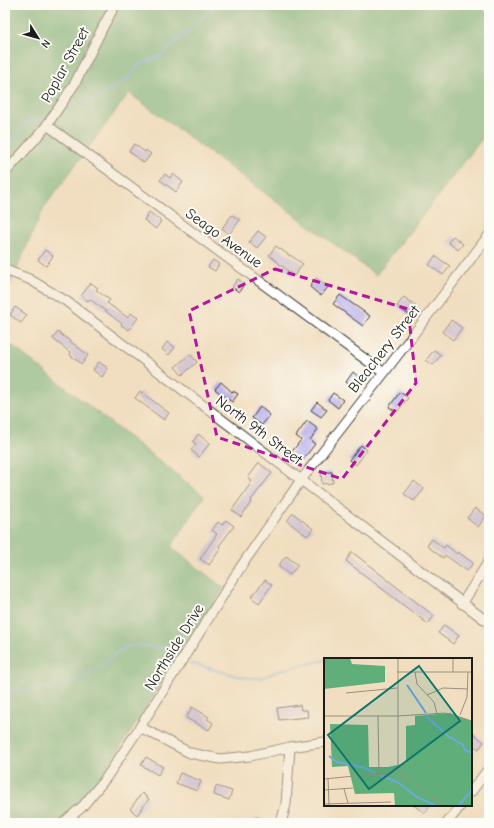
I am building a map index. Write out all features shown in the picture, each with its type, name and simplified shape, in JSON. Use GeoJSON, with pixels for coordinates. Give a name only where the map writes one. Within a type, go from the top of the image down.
{"type":"FeatureCollection","features":[{"type":"Feature","properties":{"kind":"street","name":"Poplar Street"},"geometry":{"type":"LineString","coordinates":[[5,173],[47,125],[75,83],[115,5]]}},
{"type":"Feature","properties":{"kind":"street","name":"Seago Avenue"},"geometry":{"type":"LineString","coordinates":[[47,125],[384,373]]}},
{"type":"Feature","properties":{"kind":"street","name":"Bleachery Street"},"geometry":{"type":"LineString","coordinates":[[301,480],[489,236]]}},
{"type":"Feature","properties":{"kind":"street","name":"North 9th Street"},"geometry":{"type":"LineString","coordinates":[[5,270],[29,279],[66,302],[489,623]]}},
{"type":"Feature","properties":{"kind":"street","name":"Northside Drive"},"geometry":{"type":"LineString","coordinates":[[63,823],[82,807],[106,778],[140,727],[240,568],[301,480]]}},
{"type":"Feature","properties":{"kind":"street"},"geometry":{"type":"LineString","coordinates":[[462,604],[489,561]]}},
{"type":"Feature","properties":{"kind":"street"},"geometry":{"type":"LineString","coordinates":[[140,727],[190,753],[220,759],[250,756],[290,747],[324,742]]}},
{"type":"Feature","properties":{"kind":"street"},"geometry":{"type":"LineString","coordinates":[[281,823],[286,804],[290,747]]}},
{"type":"Feature","properties":{"kind":"street"},"geometry":{"type":"LineString","coordinates":[[472,789],[475,779],[489,768]]}},
{"type":"Feature","properties":{"kind":"street"},"geometry":{"type":"LineString","coordinates":[[447,823],[460,806]]}},
{"type":"Feature","properties":{"kind":"highlighted area"},"geometry":{"type":"Polygon","coordinates":[[[275,269],[408,309],[416,383],[342,479],[217,437],[189,311],[275,269]]]}},
{"type":"Feature","properties":{"kind":"green space"},"geometry":{"type":"Polygon","coordinates":[[[5,5],[476,5],[489,14],[489,130],[376,275],[129,93],[43,209],[5,296],[5,5]]]}},
{"type":"Feature","properties":{"kind":"green space"},"geometry":{"type":"Polygon","coordinates":[[[5,340],[204,496],[171,547],[224,588],[83,805],[59,823],[5,823],[5,340]]]}},
{"type":"Feature","properties":{"kind":"building"},"geometry":{"type":"Polygon","coordinates":[[[134,144],[145,152],[146,150],[151,154],[144,163],[129,151],[134,144]]]}},
{"type":"Feature","properties":{"kind":"building"},"geometry":{"type":"Polygon","coordinates":[[[165,174],[170,178],[173,174],[183,182],[176,192],[160,180],[165,174]]]}},
{"type":"Feature","properties":{"kind":"building"},"geometry":{"type":"Polygon","coordinates":[[[149,212],[161,221],[156,229],[144,220],[149,212]]]}},
{"type":"Feature","properties":{"kind":"building"},"geometry":{"type":"Polygon","coordinates":[[[232,215],[240,220],[229,234],[222,228],[232,215]]]}},
{"type":"Feature","properties":{"kind":"building"},"geometry":{"type":"Polygon","coordinates":[[[258,231],[266,237],[257,248],[249,242],[258,231]]]}},
{"type":"Feature","properties":{"kind":"building"},"geometry":{"type":"Polygon","coordinates":[[[453,236],[463,244],[458,250],[448,242],[453,236]]]}},
{"type":"Feature","properties":{"kind":"building"},"geometry":{"type":"Polygon","coordinates":[[[276,246],[303,264],[294,276],[269,255],[276,246]]]}},
{"type":"Feature","properties":{"kind":"building"},"geometry":{"type":"Polygon","coordinates":[[[45,250],[53,256],[46,266],[38,260],[45,250]]]}},
{"type":"Feature","properties":{"kind":"building"},"geometry":{"type":"Polygon","coordinates":[[[435,256],[450,266],[443,275],[429,265],[435,256]]]}},
{"type":"Feature","properties":{"kind":"building"},"geometry":{"type":"Polygon","coordinates":[[[213,260],[219,264],[215,271],[208,267],[213,260]]]}},
{"type":"Feature","properties":{"kind":"building"},"geometry":{"type":"Polygon","coordinates":[[[316,278],[328,287],[321,296],[310,287],[316,278]]]}},
{"type":"Feature","properties":{"kind":"building"},"geometry":{"type":"Polygon","coordinates":[[[238,279],[244,284],[239,292],[232,287],[238,279]]]}},
{"type":"Feature","properties":{"kind":"building"},"geometry":{"type":"Polygon","coordinates":[[[91,283],[98,288],[96,290],[110,300],[107,303],[127,317],[131,313],[138,318],[129,330],[90,299],[88,301],[81,296],[91,283]]]}},
{"type":"Feature","properties":{"kind":"building"},"geometry":{"type":"Polygon","coordinates":[[[340,295],[370,316],[363,326],[333,304],[340,295]]]}},
{"type":"Feature","properties":{"kind":"building"},"geometry":{"type":"Polygon","coordinates":[[[404,297],[416,306],[409,315],[397,306],[404,297]]]}},
{"type":"Feature","properties":{"kind":"building"},"geometry":{"type":"Polygon","coordinates":[[[15,307],[27,315],[21,323],[10,315],[15,307]]]}},
{"type":"Feature","properties":{"kind":"building"},"geometry":{"type":"Polygon","coordinates":[[[451,320],[462,328],[453,340],[442,332],[451,320]]]}},
{"type":"Feature","properties":{"kind":"building"},"geometry":{"type":"Polygon","coordinates":[[[58,332],[88,355],[82,364],[53,339],[58,332]]]}},
{"type":"Feature","properties":{"kind":"building"},"geometry":{"type":"Polygon","coordinates":[[[167,342],[175,347],[169,355],[162,349],[167,342]]]}},
{"type":"Feature","properties":{"kind":"building"},"geometry":{"type":"Polygon","coordinates":[[[434,350],[441,355],[433,365],[426,360],[434,350]]]}},
{"type":"Feature","properties":{"kind":"building"},"geometry":{"type":"Polygon","coordinates":[[[190,354],[197,362],[182,375],[175,367],[190,354]]]}},
{"type":"Feature","properties":{"kind":"building"},"geometry":{"type":"Polygon","coordinates":[[[99,362],[108,368],[102,377],[93,370],[99,362]]]}},
{"type":"Feature","properties":{"kind":"building"},"geometry":{"type":"Polygon","coordinates":[[[353,372],[360,378],[353,388],[346,382],[353,372]]]}},
{"type":"Feature","properties":{"kind":"building"},"geometry":{"type":"Polygon","coordinates":[[[221,382],[232,392],[233,391],[238,394],[232,402],[215,389],[221,382]]]}},
{"type":"Feature","properties":{"kind":"building"},"geometry":{"type":"Polygon","coordinates":[[[140,391],[169,413],[164,420],[135,398],[140,391]]]}},
{"type":"Feature","properties":{"kind":"building"},"geometry":{"type":"Polygon","coordinates":[[[400,392],[408,398],[397,412],[389,407],[400,392]]]}},
{"type":"Feature","properties":{"kind":"building"},"geometry":{"type":"Polygon","coordinates":[[[333,393],[343,400],[338,408],[328,400],[333,393]]]}},
{"type":"Feature","properties":{"kind":"building"},"geometry":{"type":"Polygon","coordinates":[[[317,402],[327,410],[321,417],[311,410],[317,402]]]}},
{"type":"Feature","properties":{"kind":"building"},"geometry":{"type":"Polygon","coordinates":[[[260,407],[270,415],[262,425],[252,418],[260,407]]]}},
{"type":"Feature","properties":{"kind":"building"},"geometry":{"type":"Polygon","coordinates":[[[307,421],[318,429],[310,440],[315,444],[301,462],[290,454],[301,440],[296,436],[307,421]]]}},
{"type":"Feature","properties":{"kind":"building"},"geometry":{"type":"Polygon","coordinates":[[[198,434],[210,443],[199,457],[191,450],[196,444],[193,442],[198,434]]]}},
{"type":"Feature","properties":{"kind":"building"},"geometry":{"type":"Polygon","coordinates":[[[361,445],[367,450],[356,465],[349,460],[361,445]]]}},
{"type":"Feature","properties":{"kind":"building"},"geometry":{"type":"Polygon","coordinates":[[[259,463],[272,473],[251,500],[252,501],[241,517],[232,510],[252,481],[248,478],[259,463]]]}},
{"type":"Feature","properties":{"kind":"building"},"geometry":{"type":"Polygon","coordinates":[[[321,472],[332,472],[333,483],[322,484],[321,472]]]}},
{"type":"Feature","properties":{"kind":"building"},"geometry":{"type":"Polygon","coordinates":[[[414,481],[424,489],[414,501],[404,494],[414,481]]]}},
{"type":"Feature","properties":{"kind":"building"},"geometry":{"type":"Polygon","coordinates":[[[475,508],[486,516],[478,527],[467,518],[475,508]]]}},
{"type":"Feature","properties":{"kind":"building"},"geometry":{"type":"Polygon","coordinates":[[[293,513],[313,529],[307,536],[287,521],[293,513]]]}},
{"type":"Feature","properties":{"kind":"building"},"geometry":{"type":"Polygon","coordinates":[[[226,520],[234,526],[219,546],[221,548],[209,565],[200,559],[217,534],[212,530],[218,522],[222,525],[226,520]]]}},
{"type":"Feature","properties":{"kind":"building"},"geometry":{"type":"Polygon","coordinates":[[[432,539],[444,548],[446,545],[457,554],[458,552],[473,563],[467,571],[445,555],[443,558],[427,546],[432,539]]]}},
{"type":"Feature","properties":{"kind":"building"},"geometry":{"type":"Polygon","coordinates":[[[352,552],[434,616],[428,624],[346,561],[352,552]]]}},
{"type":"Feature","properties":{"kind":"building"},"geometry":{"type":"Polygon","coordinates":[[[286,556],[298,565],[290,575],[278,566],[286,556]]]}},
{"type":"Feature","properties":{"kind":"building"},"geometry":{"type":"Polygon","coordinates":[[[265,580],[272,585],[259,603],[251,597],[265,580]]]}},
{"type":"Feature","properties":{"kind":"building"},"geometry":{"type":"Polygon","coordinates":[[[444,625],[459,636],[453,644],[438,633],[444,625]]]}},
{"type":"Feature","properties":{"kind":"building"},"geometry":{"type":"Polygon","coordinates":[[[300,705],[301,710],[307,710],[308,717],[279,720],[277,708],[300,705]]]}},
{"type":"Feature","properties":{"kind":"building"},"geometry":{"type":"Polygon","coordinates":[[[192,707],[209,717],[207,719],[213,723],[209,730],[186,718],[192,707]]]}},
{"type":"Feature","properties":{"kind":"building"},"geometry":{"type":"Polygon","coordinates":[[[473,733],[484,742],[479,749],[472,745],[473,733]]]}},
{"type":"Feature","properties":{"kind":"building"},"geometry":{"type":"Polygon","coordinates":[[[146,757],[163,767],[158,775],[141,765],[146,757]]]}},
{"type":"Feature","properties":{"kind":"building"},"geometry":{"type":"Polygon","coordinates":[[[180,773],[201,781],[197,791],[176,783],[180,773]]]}},
{"type":"Feature","properties":{"kind":"building"},"geometry":{"type":"Polygon","coordinates":[[[216,786],[232,791],[229,800],[214,795],[216,786]]]}},
{"type":"Feature","properties":{"kind":"building"},"geometry":{"type":"Polygon","coordinates":[[[142,793],[149,799],[137,815],[130,809],[142,793]]]}},
{"type":"Feature","properties":{"kind":"building"},"geometry":{"type":"Polygon","coordinates":[[[414,806],[430,806],[425,813],[414,806]]]}},
{"type":"Feature","properties":{"kind":"building"},"geometry":{"type":"Polygon","coordinates":[[[256,817],[270,823],[253,823],[256,817]]]}},
{"type":"Feature","properties":{"kind":"waterway"},"geometry":{"type":"LineString","coordinates":[[63,110],[93,101],[129,78],[138,65],[159,57],[217,5]]}},
{"type":"Feature","properties":{"kind":"waterway"},"geometry":{"type":"LineString","coordinates":[[5,145],[17,136],[26,123],[48,117]]}},
{"type":"Feature","properties":{"kind":"waterway"},"geometry":{"type":"LineString","coordinates":[[5,690],[22,690],[64,685],[104,663],[124,647],[140,645],[173,650]]}},
{"type":"Feature","properties":{"kind":"waterway"},"geometry":{"type":"LineString","coordinates":[[191,663],[237,676],[261,678],[281,670],[324,660]]}}]}
